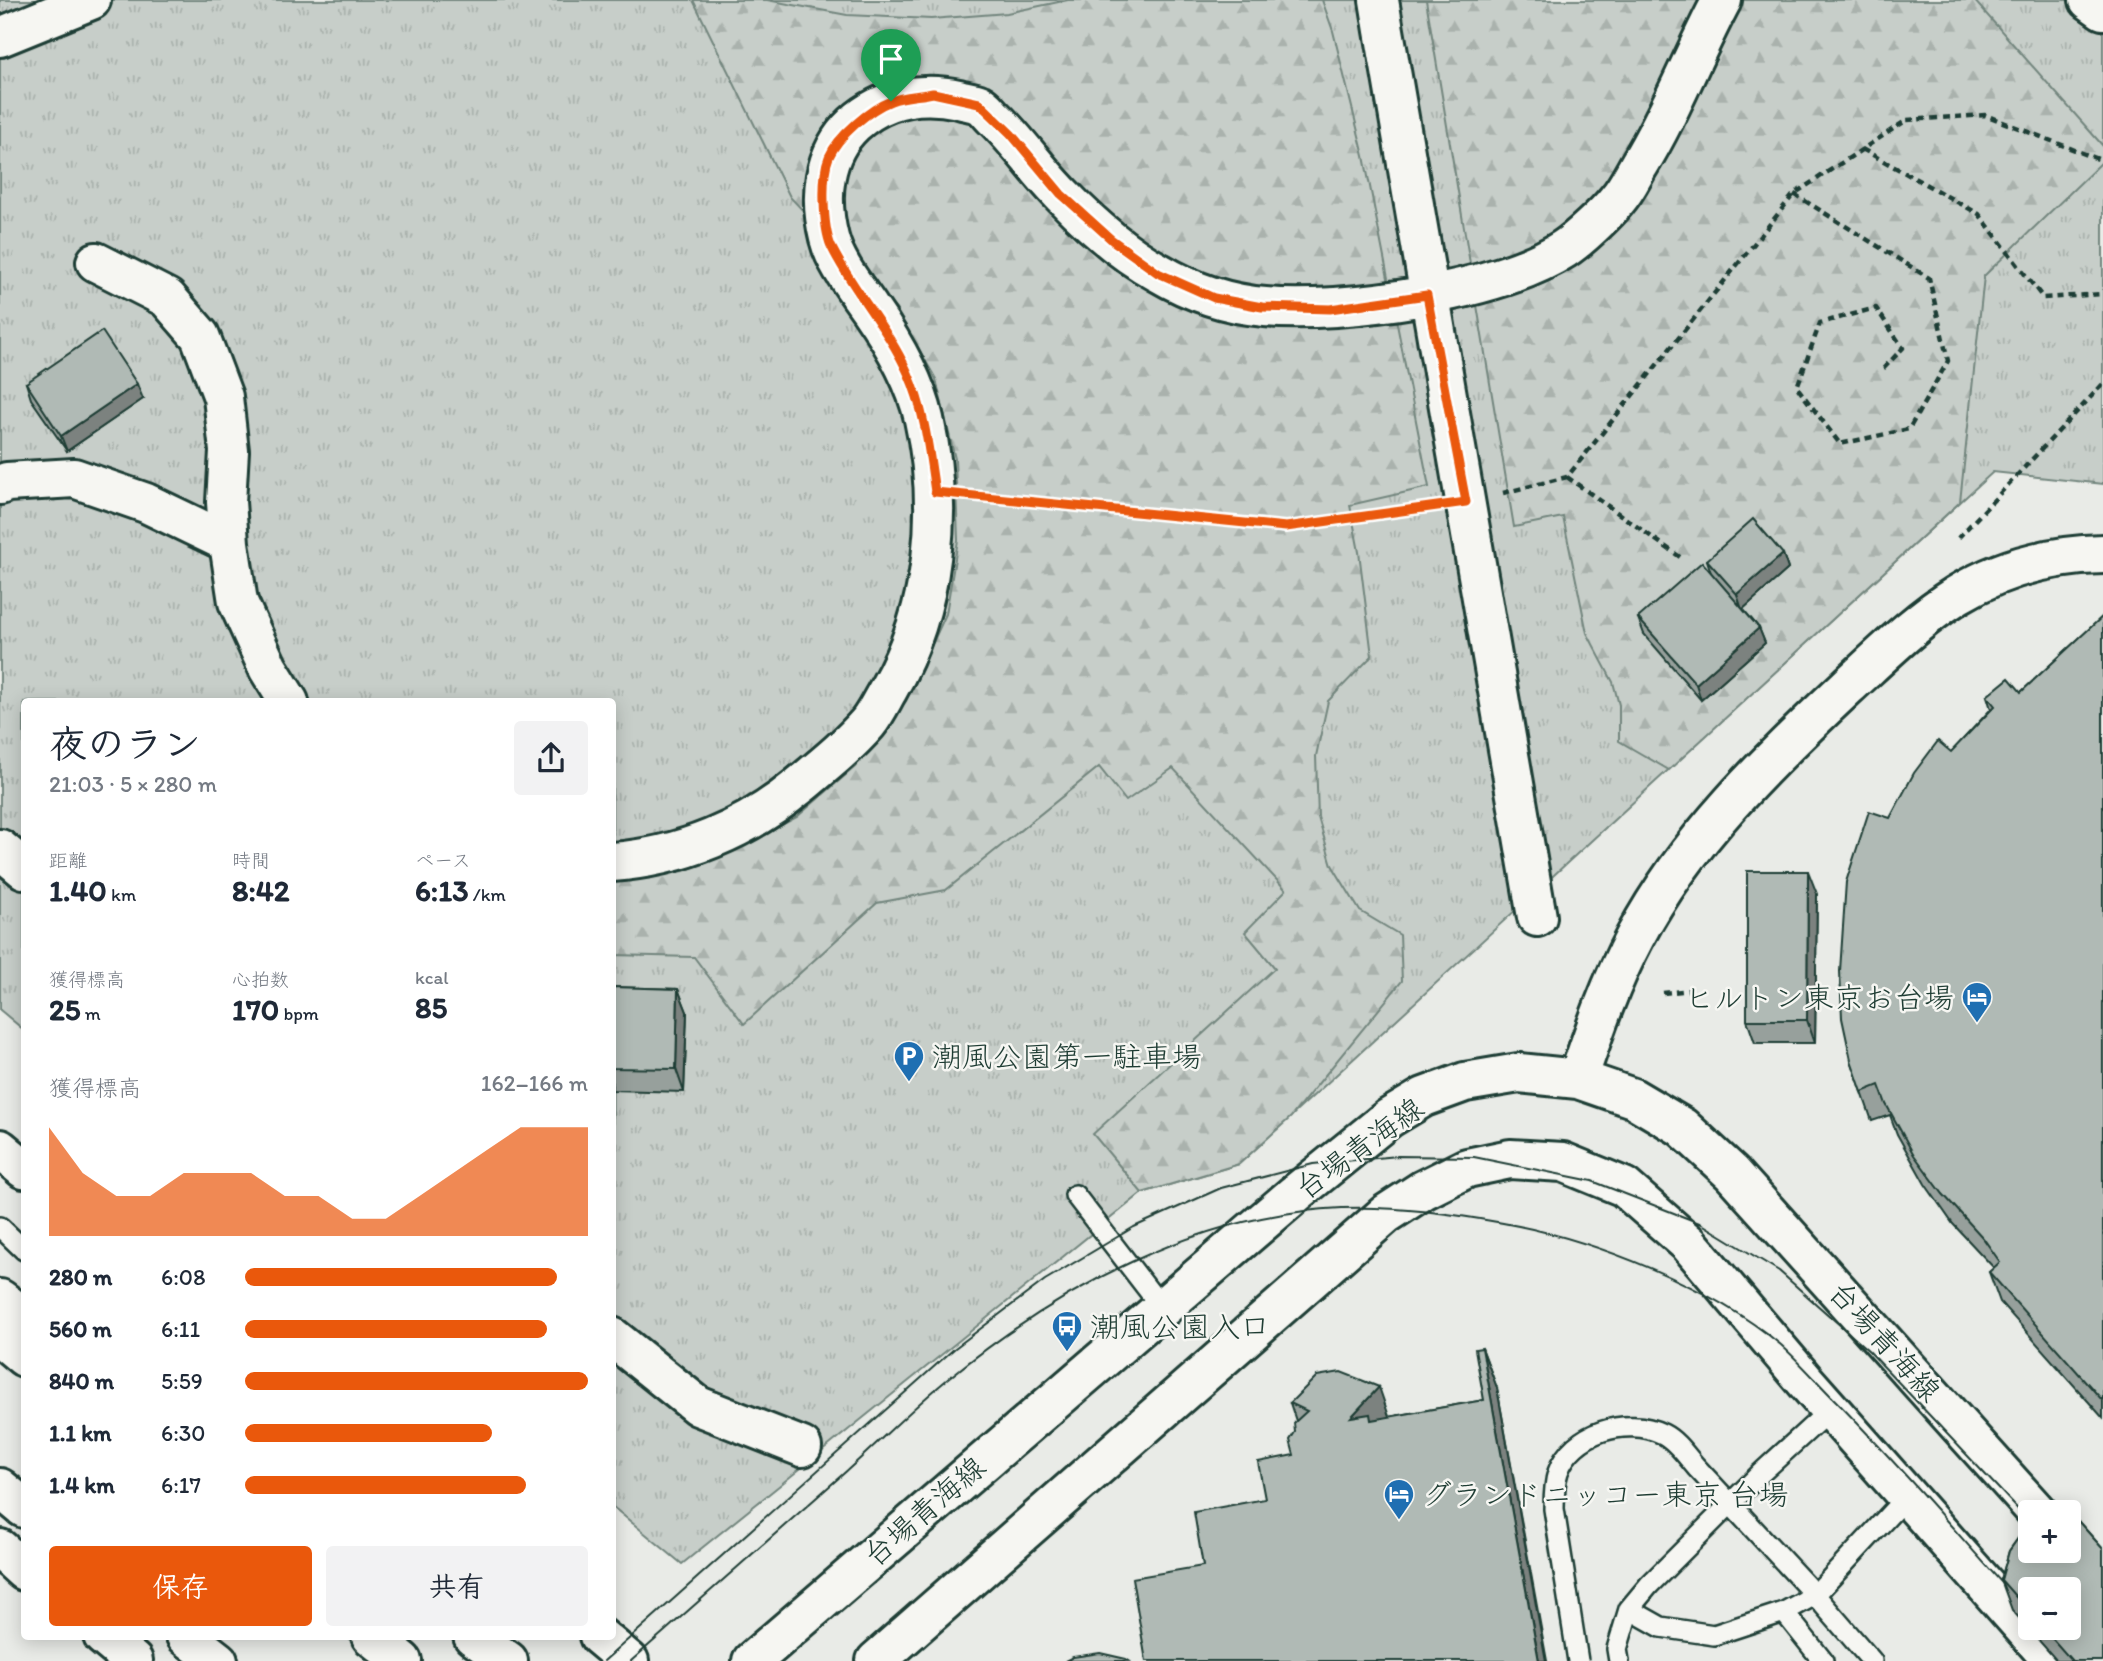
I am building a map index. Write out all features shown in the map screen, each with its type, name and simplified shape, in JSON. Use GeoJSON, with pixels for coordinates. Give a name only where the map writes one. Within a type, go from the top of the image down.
{"type":"FeatureCollection","features":[{"type":"Feature","properties":{"kind":"main road"},"geometry":{"type":"LineString","coordinates":[[0,37],[91,0]]}},
{"type":"Feature","properties":{"kind":"main road"},"geometry":{"type":"LineString","coordinates":[[1379,0],[1427,295],[1466,502],[1537,916]]}},
{"type":"Feature","properties":{"kind":"main road"},"geometry":{"type":"LineString","coordinates":[[616,862],[649,859],[720,836],[777,804],[822,767],[870,720],[901,666],[922,606],[932,555],[935,492],[924,416],[908,372],[875,316],[849,279],[830,243],[823,198],[829,157],[854,124],[891,101],[933,93],[979,103],[1011,134],[1061,194],[1112,240],[1158,273],[1214,298],[1262,307],[1330,309],[1427,295],[1512,274],[1565,248],[1618,200],[1654,141],[1694,53],[1722,0]]}},
{"type":"Feature","properties":{"kind":"main road"},"geometry":{"type":"LineString","coordinates":[[2089,0],[2103,10]]}},
{"type":"Feature","properties":{"kind":"main road"},"geometry":{"type":"LineString","coordinates":[[96,262],[167,298],[200,336],[223,397],[229,451],[226,502],[238,602],[268,668],[287,698]]}},
{"type":"Feature","properties":{"kind":"main road"},"geometry":{"type":"LineString","coordinates":[[0,485],[7,482],[74,478],[146,503],[229,543]]}},
{"type":"Feature","properties":{"kind":"main road"},"geometry":{"type":"LineString","coordinates":[[1578,1079],[1600,1013],[1636,936],[1680,865],[1729,803],[1795,736],[1913,628],[1958,595],[2016,566],[2074,554],[2103,554]]}},
{"type":"Feature","properties":{"kind":"main road"},"geometry":{"type":"LineString","coordinates":[[0,849],[21,866]]}},
{"type":"Feature","properties":{"kind":"main road","name":"台場青海線"},"geometry":{"type":"LineString","coordinates":[[752,1661],[1161,1308],[1379,1126],[1424,1097],[1465,1082],[1518,1073],[1578,1079],[1633,1098],[1682,1128],[1732,1172],[2026,1500]]}},
{"type":"Feature","properties":{"kind":"main road"},"geometry":{"type":"LineString","coordinates":[[0,1149],[21,1166]]}},
{"type":"Feature","properties":{"kind":"main road"},"geometry":{"type":"LineString","coordinates":[[876,1661],[1386,1213],[1423,1190],[1467,1168],[1510,1159],[1563,1162],[1623,1187],[1689,1244],[2053,1661]]}},
{"type":"Feature","properties":{"kind":"main road"},"geometry":{"type":"LineString","coordinates":[[0,1299],[21,1315]]}},
{"type":"Feature","properties":{"kind":"main road"},"geometry":{"type":"LineString","coordinates":[[0,1337],[21,1354]]}},
{"type":"Feature","properties":{"kind":"main road"},"geometry":{"type":"LineString","coordinates":[[616,1340],[698,1406],[802,1447]]}},
{"type":"Feature","properties":{"kind":"main road"},"geometry":{"type":"LineString","coordinates":[[0,1488],[21,1506]]}},
{"type":"Feature","properties":{"kind":"main road"},"geometry":{"type":"LineString","coordinates":[[0,1549],[21,1570]]}},
{"type":"Feature","properties":{"kind":"main road"},"geometry":{"type":"LineString","coordinates":[[108,1640],[133,1661]]}},
{"type":"Feature","properties":{"kind":"main road"},"geometry":{"type":"LineString","coordinates":[[191,1640],[218,1661]]}},
{"type":"Feature","properties":{"kind":"main road"},"geometry":{"type":"LineString","coordinates":[[376,1640],[402,1661]]}},
{"type":"Feature","properties":{"kind":"main road"},"geometry":{"type":"LineString","coordinates":[[479,1640],[508,1661]]}},
{"type":"Feature","properties":{"kind":"main road"},"geometry":{"type":"LineString","coordinates":[[603,1640],[629,1661]]}},
{"type":"Feature","properties":{"kind":"lane"},"geometry":{"type":"LineString","coordinates":[[1075,1195],[1161,1308]]}},
{"type":"Feature","properties":{"kind":"lane"},"geometry":{"type":"LineString","coordinates":[[0,1227],[21,1247]]}},
{"type":"Feature","properties":{"kind":"lane"},"geometry":{"type":"LineString","coordinates":[[1619,1661],[1618,1649],[1629,1609],[1649,1585],[1831,1409]]}},
{"type":"Feature","properties":{"kind":"lane"},"geometry":{"type":"LineString","coordinates":[[1578,1661],[1554,1509],[1555,1484],[1559,1470],[1583,1440],[1607,1430],[1633,1427],[1661,1433],[1672,1440],[1872,1661]]}},
{"type":"Feature","properties":{"kind":"lane"},"geometry":{"type":"LineString","coordinates":[[1629,1609],[1661,1627],[1714,1635],[1784,1612],[1815,1595],[1907,1496]]}},
{"type":"Feature","properties":{"kind":"lane"},"geometry":{"type":"LineString","coordinates":[[0,1564],[21,1572]]}},
{"type":"Feature","properties":{"kind":"lane"},"geometry":{"type":"LineString","coordinates":[[1784,1612],[1823,1661]]}},
{"type":"Feature","properties":{"kind":"path"},"geometry":{"type":"LineString","coordinates":[[935,492],[1286,527],[1466,502],[1567,477],[1794,194],[1907,120],[1985,115],[2103,161]]}},
{"type":"Feature","properties":{"kind":"path"},"geometry":{"type":"LineString","coordinates":[[1862,149],[1979,214],[2043,298],[2103,294]]}},
{"type":"Feature","properties":{"kind":"path"},"geometry":{"type":"LineString","coordinates":[[1794,194],[1929,278],[1948,360],[1909,429],[1840,444],[1797,387],[1821,324],[1876,307],[1903,348],[1881,370]]}},
{"type":"Feature","properties":{"kind":"path"},"geometry":{"type":"LineString","coordinates":[[1958,538],[2103,384]]}},
{"type":"Feature","properties":{"kind":"path"},"geometry":{"type":"LineString","coordinates":[[1567,477],[1680,557]]}},
{"type":"Feature","properties":{"kind":"path"},"geometry":{"type":"LineString","coordinates":[[1663,993],[1690,990]]}},
{"type":"Feature","properties":{"kind":"green space"},"geometry":{"type":"Polygon","coordinates":[[[0,0],[2103,0],[2103,484],[1993,472],[1239,1164],[1142,1193],[682,1564],[616,1509],[616,698],[21,698],[21,1028],[0,1010],[0,0]]]}},
{"type":"Feature","properties":{"kind":"green space"},"geometry":{"type":"Polygon","coordinates":[[[693,0],[767,0],[847,15],[931,19],[1007,13],[1068,0],[1322,0],[1333,31],[1364,156],[1429,487],[1350,505],[1359,552],[1372,656],[1328,701],[1316,756],[1318,817],[1332,865],[1360,911],[1400,935],[1402,981],[1291,1117],[1239,1164],[1142,1193],[1093,1134],[1275,968],[1245,932],[1286,890],[1173,768],[1126,801],[1099,767],[946,890],[877,903],[744,1024],[694,957],[616,955],[616,880],[684,871],[731,852],[797,817],[855,767],[906,701],[946,614],[958,540],[955,459],[936,379],[896,309],[790,197],[693,0]]]}},
{"type":"Feature","properties":{"kind":"green space"},"geometry":{"type":"Polygon","coordinates":[[[1426,0],[1974,0],[2103,146],[2103,161],[1984,276],[1960,502],[1669,770],[1619,741],[1619,705],[1613,682],[1587,633],[1563,517],[1514,527],[1426,0]]]}},
{"type":"Feature","properties":{"kind":"building"},"geometry":{"type":"Polygon","coordinates":[[[102,331],[137,384],[61,436],[26,383],[102,331]]]}},
{"type":"Feature","properties":{"kind":"building"},"geometry":{"type":"Polygon","coordinates":[[[1753,519],[1783,554],[1737,594],[1707,560],[1753,519]]]}},
{"type":"Feature","properties":{"kind":"building"},"geometry":{"type":"Polygon","coordinates":[[[1702,562],[1759,628],[1696,684],[1638,618],[1702,562]]]}},
{"type":"Feature","properties":{"kind":"building","name":"ヒルトン東京お台場"},"geometry":{"type":"Polygon","coordinates":[[[2103,616],[2103,1401],[1989,1272],[2000,1262],[1914,1155],[1886,1104],[1879,1085],[1862,1092],[1851,1060],[1842,1018],[1840,971],[1846,882],[1869,811],[1890,818],[1914,773],[1938,741],[1951,752],[1995,706],[1987,696],[2009,678],[2021,692],[2103,616]]]}},
{"type":"Feature","properties":{"kind":"building"},"geometry":{"type":"Polygon","coordinates":[[[1747,871],[1808,871],[1807,1020],[1747,1020],[1747,871]]]}},
{"type":"Feature","properties":{"kind":"building"},"geometry":{"type":"Polygon","coordinates":[[[616,987],[678,989],[676,1069],[616,1068],[616,987]]]}},
{"type":"Feature","properties":{"kind":"building","name":"グランドニッコー東京 台場"},"geometry":{"type":"Polygon","coordinates":[[[1482,1348],[1539,1661],[1146,1661],[1132,1578],[1203,1566],[1194,1512],[1265,1499],[1258,1462],[1294,1455],[1290,1440],[1295,1432],[1294,1423],[1307,1411],[1290,1403],[1317,1376],[1341,1372],[1379,1387],[1351,1417],[1370,1414],[1371,1420],[1484,1400],[1475,1349],[1482,1348]]]}},
{"type":"Feature","properties":{"kind":"building"},"geometry":{"type":"Polygon","coordinates":[[[2081,1524],[2103,1549],[2103,1661],[2072,1661],[2054,1640],[2081,1640],[2081,1577],[2018,1577],[2018,1599],[2001,1580],[2009,1551],[2018,1538],[2018,1563],[2081,1563],[2081,1524]]]}},
{"type":"Feature","properties":{"kind":"building"},"geometry":{"type":"Polygon","coordinates":[[[1100,1653],[1129,1661],[1065,1661],[1073,1657],[1100,1653]]]}},
{"type":"Feature","properties":{"kind":"tram line"},"geometry":{"type":"LineString","coordinates":[[604,1661],[955,1348],[1045,1280],[1134,1227],[1221,1188],[1313,1164],[1398,1156],[1474,1157],[1592,1181],[1702,1224],[1779,1271],[1869,1351],[2018,1509]]}},
{"type":"Feature","properties":{"kind":"tram line"},"geometry":{"type":"LineString","coordinates":[[631,1661],[935,1389],[1037,1314],[1084,1286],[1183,1241],[1235,1224],[1288,1213],[1342,1208],[1422,1211],[1538,1230],[1650,1268],[1721,1303],[1753,1323],[1795,1358],[2018,1601]]}},
{"type":"Feature","properties":{"kind":"place","name":"ヒルトン東京お台場"},"geometry":{"type":"Point","coordinates":[1977,1024]}},
{"type":"Feature","properties":{"kind":"place","name":"潮風公園第一駐車場"},"geometry":{"type":"Point","coordinates":[909,1083]}},
{"type":"Feature","properties":{"kind":"place","name":"潮風公園入口"},"geometry":{"type":"Point","coordinates":[1067,1353]}},
{"type":"Feature","properties":{"kind":"place","name":"グランドニッコー東京 台場"},"geometry":{"type":"Point","coordinates":[1399,1521]}},
{"type":"Feature","properties":{"kind":"route"},"geometry":{"type":"LineString","coordinates":[[933,93],[979,103],[1011,134],[1061,194],[1112,240],[1158,273],[1214,298],[1262,307],[1330,309],[1427,295],[1466,502],[1286,527],[935,492],[924,416],[908,372],[875,316],[849,279],[830,243],[823,198],[829,157],[854,124],[891,101],[933,93]]}}]}
